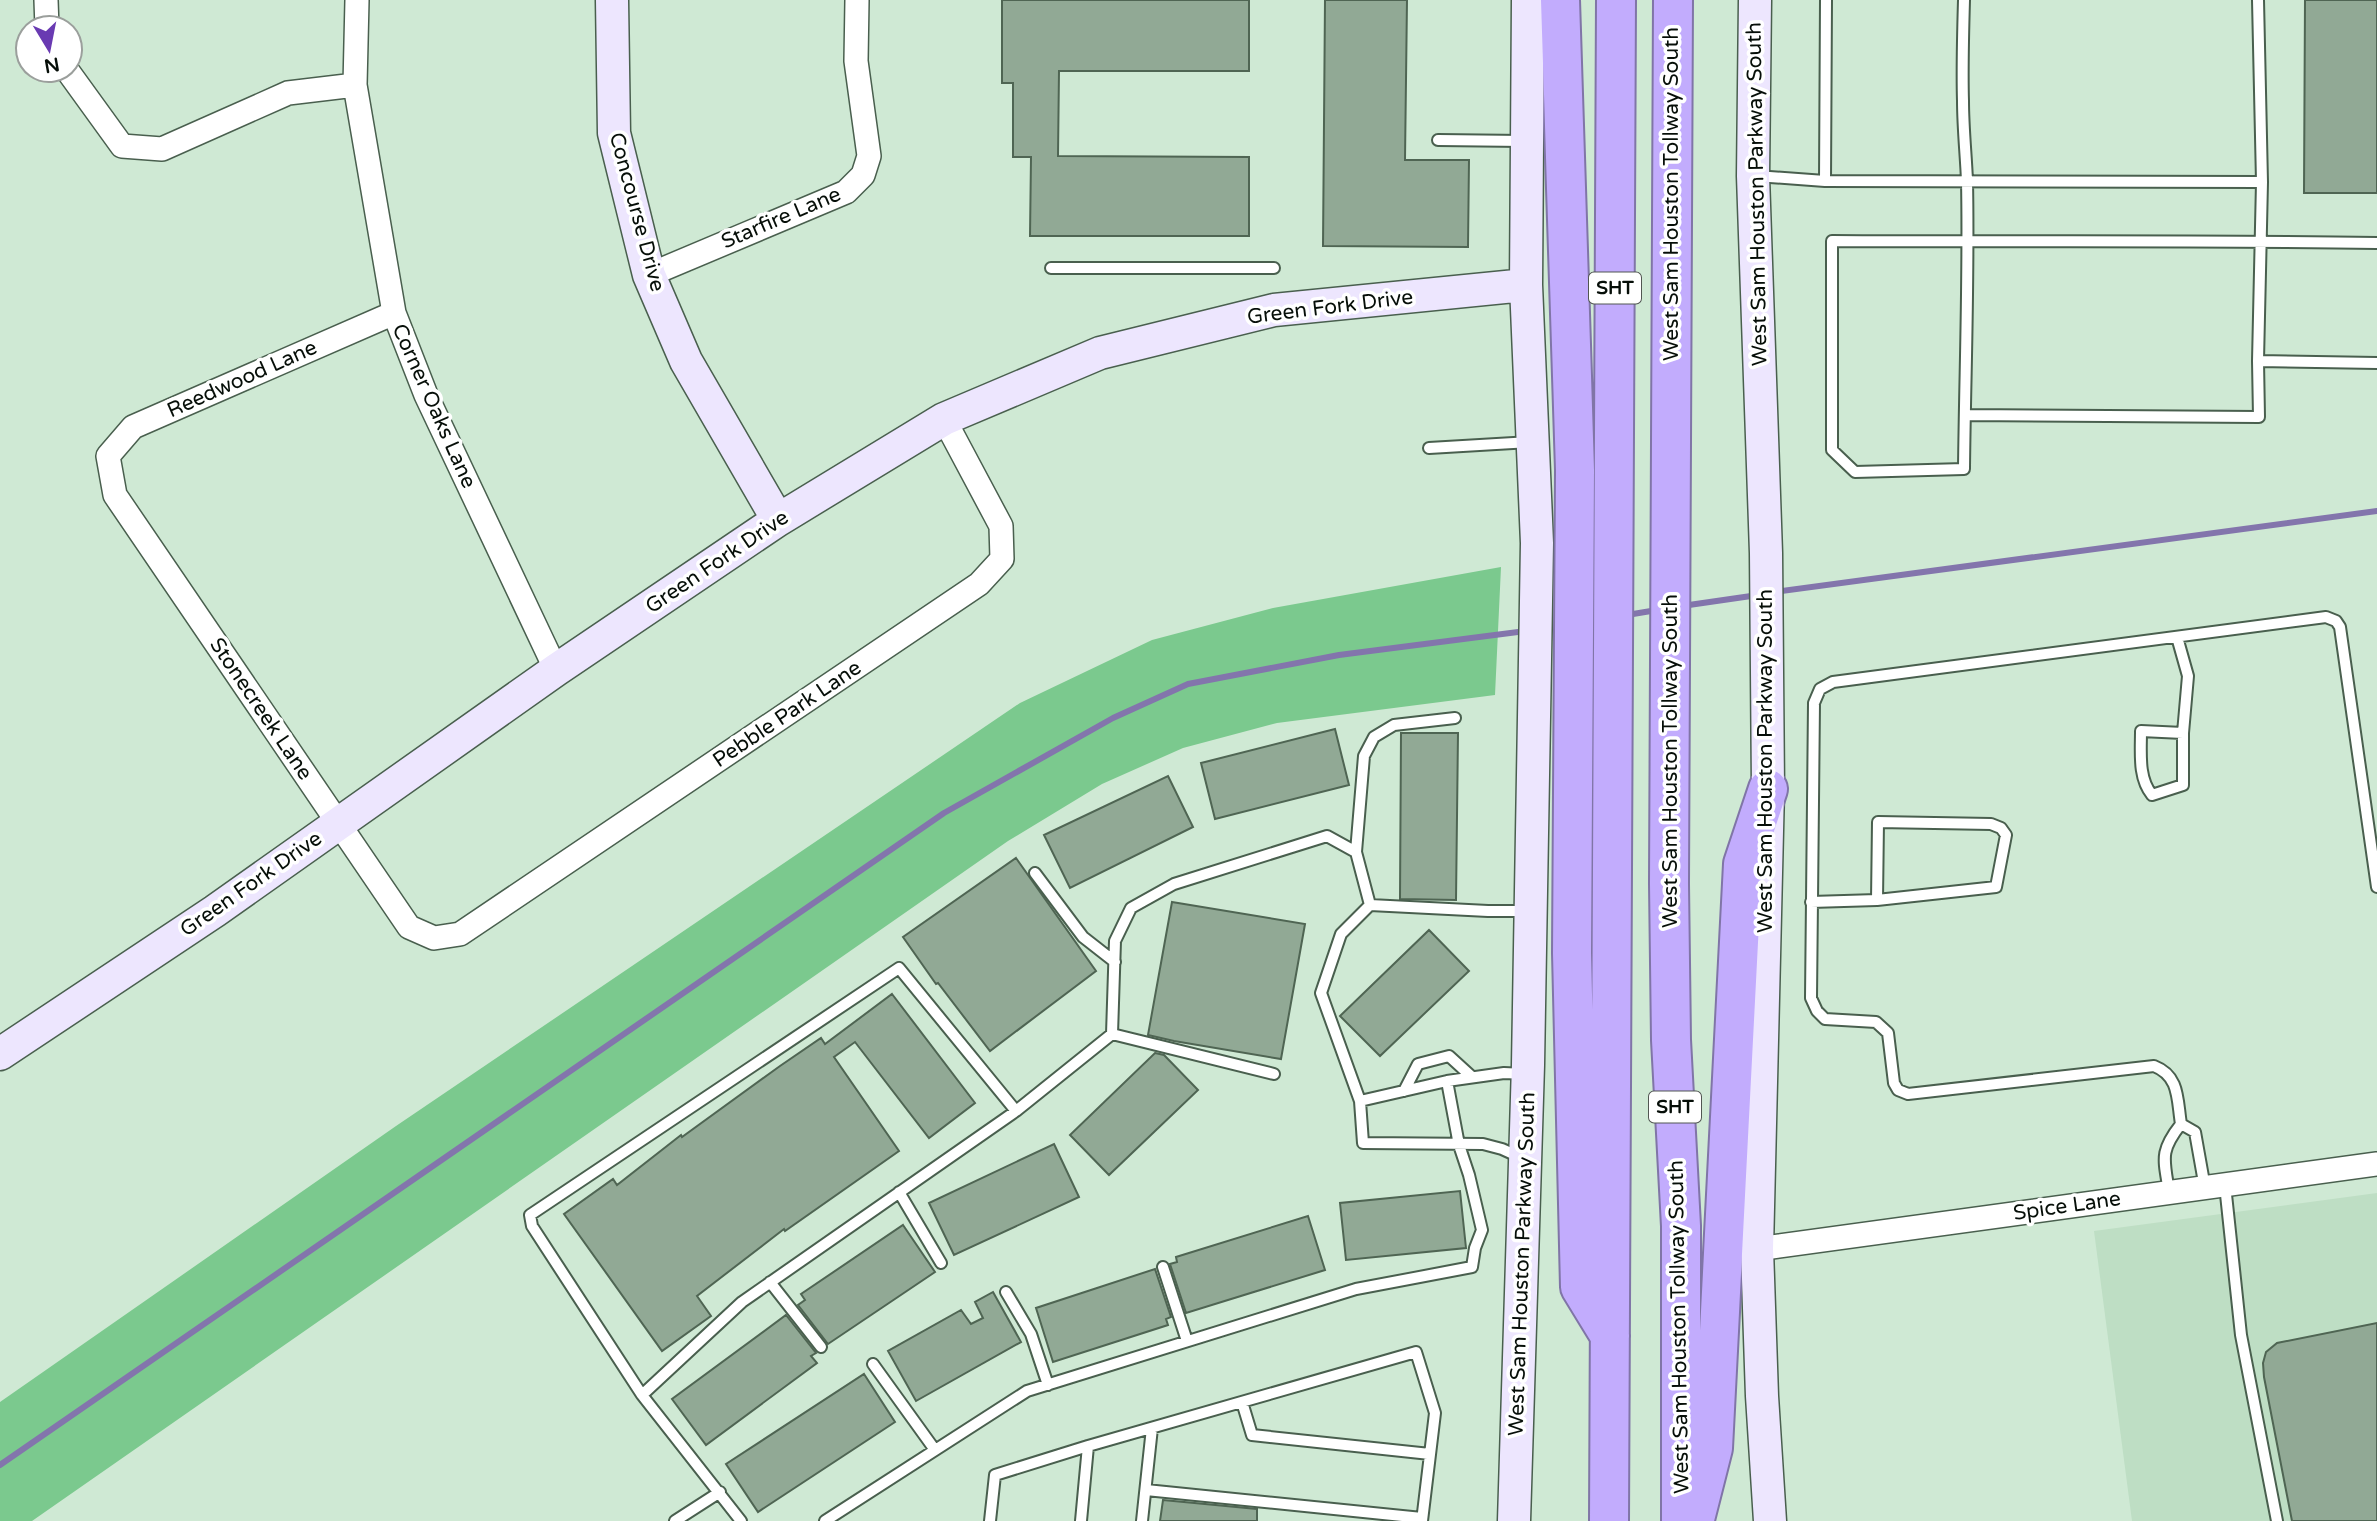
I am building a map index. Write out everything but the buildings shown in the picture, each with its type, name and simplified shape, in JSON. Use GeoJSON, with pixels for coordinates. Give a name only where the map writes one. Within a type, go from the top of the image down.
{"type":"FeatureCollection","features":[{"type":"Feature","properties":{"kind":"highway"},"geometry":{"type":"LineString","coordinates":[[1560,0],[1575,457],[1572,953],[1580,1287],[1610,1336]]}},
{"type":"Feature","properties":{"kind":"highway","name":"SHT"},"geometry":{"type":"LineString","coordinates":[[1609,1521],[1616,0]]}},
{"type":"Feature","properties":{"kind":"highway","name":"West Sam Houston Tollway South"},"geometry":{"type":"LineString","coordinates":[[1672,0],[1669,532],[1671,1040],[1681,1226],[1681,1521]]}},
{"type":"Feature","properties":{"kind":"highway"},"geometry":{"type":"LineString","coordinates":[[1694,1521],[1713,1448],[1743,864],[1768,789]]}},
{"type":"Feature","properties":{"kind":"main road","name":"Concourse Drive"},"geometry":{"type":"LineString","coordinates":[[612,0],[614,133],[649,275],[686,361],[778,520]]}},
{"type":"Feature","properties":{"kind":"main road","name":"West Sam Houston Parkway South"},"geometry":{"type":"LineString","coordinates":[[1514,1521],[1527,1074],[1537,543],[1526,285],[1528,0]]}},
{"type":"Feature","properties":{"kind":"main road","name":"West Sam Houston Parkway South"},"geometry":{"type":"LineString","coordinates":[[1755,0],[1753,176],[1766,553],[1768,789],[1757,1249],[1770,1521]]}},
{"type":"Feature","properties":{"kind":"main road","name":"Green Fork Drive"},"geometry":{"type":"LineString","coordinates":[[0,1054],[215,911],[556,670],[778,520],[944,419],[1100,353],[1274,310],[1526,285]]}},
{"type":"Feature","properties":{"kind":"street","name":"Corner Oaks Lane"},"geometry":{"type":"LineString","coordinates":[[357,0],[355,85],[394,313],[426,395],[556,670]]}},
{"type":"Feature","properties":{"kind":"street","name":"Starfire Lane"},"geometry":{"type":"LineString","coordinates":[[649,275],[846,192],[863,175],[869,156],[856,61],[856,0]]}},
{"type":"Feature","properties":{"kind":"street"},"geometry":{"type":"LineString","coordinates":[[77,84],[121,146],[162,149],[288,93],[355,85]]}},
{"type":"Feature","properties":{"kind":"street","name":"Reedwood Lane"},"geometry":{"type":"LineString","coordinates":[[109,464],[108,456],[133,427],[394,313]]}},
{"type":"Feature","properties":{"kind":"street","name":"Pebble Park Lane"},"geometry":{"type":"LineString","coordinates":[[434,937],[460,934],[979,584],[1002,559],[1001,526],[944,419]]}},
{"type":"Feature","properties":{"kind":"street","name":"Stonecreek Lane"},"geometry":{"type":"LineString","coordinates":[[109,464],[115,495],[409,927],[434,937]]}},
{"type":"Feature","properties":{"kind":"street","name":"Spice Lane"},"geometry":{"type":"LineString","coordinates":[[1757,1249],[2377,1164]]}},
{"type":"Feature","properties":{"kind":"lane"},"geometry":{"type":"LineString","coordinates":[[1825,181],[1826,0]]}},
{"type":"Feature","properties":{"kind":"lane"},"geometry":{"type":"LineString","coordinates":[[1964,0],[1963,100],[1967,182],[1966,242],[1965,415],[1964,469],[1855,472],[1832,450],[1832,241],[1966,242],[2260,241],[2377,243]]}},
{"type":"Feature","properties":{"kind":"lane"},"geometry":{"type":"LineString","coordinates":[[1965,415],[2259,417],[2262,182],[2258,0]]}},
{"type":"Feature","properties":{"kind":"lane"},"geometry":{"type":"LineString","coordinates":[[1438,140],[1527,141]]}},
{"type":"Feature","properties":{"kind":"lane"},"geometry":{"type":"LineString","coordinates":[[1753,176],[1825,181],[2262,182]]}},
{"type":"Feature","properties":{"kind":"lane"},"geometry":{"type":"LineString","coordinates":[[1051,268],[1274,268]]}},
{"type":"Feature","properties":{"kind":"lane"},"geometry":{"type":"LineString","coordinates":[[2258,362],[2377,363]]}},
{"type":"Feature","properties":{"kind":"lane"},"geometry":{"type":"LineString","coordinates":[[1429,448],[1533,442]]}},
{"type":"Feature","properties":{"kind":"lane"},"geometry":{"type":"LineString","coordinates":[[2169,1192],[2163,1156],[2169,1140],[2181,1124],[2175,1083],[2166,1070],[2154,1066],[1908,1094],[1898,1090],[1894,1083],[1888,1033],[1883,1027],[1876,1022],[1825,1019],[1817,1011],[1811,998],[1811,902],[1814,703],[1820,689],[1832,682],[2326,617],[2336,621],[2340,627],[2377,887]]}},
{"type":"Feature","properties":{"kind":"lane"},"geometry":{"type":"LineString","coordinates":[[2177,637],[2188,676],[2183,733],[2183,785],[2152,796],[2144,786],[2141,731],[2183,733]]}},
{"type":"Feature","properties":{"kind":"lane"},"geometry":{"type":"LineString","coordinates":[[1370,905],[1356,852],[1364,756],[1374,737],[1394,726],[1455,718]]}},
{"type":"Feature","properties":{"kind":"lane"},"geometry":{"type":"LineString","coordinates":[[1811,902],[1877,900],[1996,887],[2006,835],[2001,828],[1991,824],[1878,822],[1877,900]]}},
{"type":"Feature","properties":{"kind":"lane"},"geometry":{"type":"LineString","coordinates":[[642,1395],[742,1302],[1016,1111],[1112,1034],[1115,941],[1131,908],[1174,884],[1327,836],[1356,852]]}},
{"type":"Feature","properties":{"kind":"lane"},"geometry":{"type":"LineString","coordinates":[[1035,873],[1083,937],[1115,962]]}},
{"type":"Feature","properties":{"kind":"lane"},"geometry":{"type":"LineString","coordinates":[[1525,1159],[1483,1144],[1459,1146],[1363,1143],[1360,1101],[1321,993],[1341,934],[1370,905],[1530,911]]}},
{"type":"Feature","properties":{"kind":"lane"},"geometry":{"type":"LineString","coordinates":[[741,1521],[642,1395],[532,1226],[530,1216],[899,968],[1016,1111]]}},
{"type":"Feature","properties":{"kind":"lane"},"geometry":{"type":"LineString","coordinates":[[1112,1034],[1274,1074]]}},
{"type":"Feature","properties":{"kind":"lane"},"geometry":{"type":"LineString","coordinates":[[1404,1091],[1418,1064],[1449,1056],[1472,1077]]}},
{"type":"Feature","properties":{"kind":"lane"},"geometry":{"type":"LineString","coordinates":[[1360,1101],[1447,1081],[1504,1073],[1527,1074]]}},
{"type":"Feature","properties":{"kind":"lane"},"geometry":{"type":"LineString","coordinates":[[825,1521],[1027,1391],[1356,1289],[1472,1266],[1482,1230],[1459,1146],[1447,1081]]}},
{"type":"Feature","properties":{"kind":"lane"},"geometry":{"type":"LineString","coordinates":[[2181,1124],[2195,1132],[2215,1186],[2277,1521]]}},
{"type":"Feature","properties":{"kind":"lane"},"geometry":{"type":"LineString","coordinates":[[900,1192],[941,1263]]}},
{"type":"Feature","properties":{"kind":"lane"},"geometry":{"type":"LineString","coordinates":[[1163,1267],[1187,1341]]}},
{"type":"Feature","properties":{"kind":"lane"},"geometry":{"type":"LineString","coordinates":[[770,1282],[821,1347]]}},
{"type":"Feature","properties":{"kind":"lane"},"geometry":{"type":"LineString","coordinates":[[1006,1293],[1031,1334],[1048,1385]]}},
{"type":"Feature","properties":{"kind":"lane"},"geometry":{"type":"LineString","coordinates":[[990,1521],[995,1475],[1416,1352],[1435,1413],[1422,1519],[1146,1490]]}},
{"type":"Feature","properties":{"kind":"lane"},"geometry":{"type":"LineString","coordinates":[[873,1364],[935,1450]]}},
{"type":"Feature","properties":{"kind":"lane"},"geometry":{"type":"LineString","coordinates":[[1242,1402],[1252,1435],[1430,1454]]}},
{"type":"Feature","properties":{"kind":"lane"},"geometry":{"type":"LineString","coordinates":[[1142,1521],[1152,1428]]}},
{"type":"Feature","properties":{"kind":"lane"},"geometry":{"type":"LineString","coordinates":[[1081,1521],[1088,1446]]}},
{"type":"Feature","properties":{"kind":"lane"},"geometry":{"type":"LineString","coordinates":[[675,1521],[720,1492]]}},
{"type":"Feature","properties":{"kind":"shaded area"},"geometry":{"type":"Polygon","coordinates":[[[2377,1193],[2377,1521],[2132,1521],[2094,1231],[2377,1193]]]}},
{"type":"Feature","properties":{"kind":"green space"},"geometry":{"type":"Polygon","coordinates":[[[1501,567],[1495,695],[1277,723],[1183,748],[1102,784],[1008,841],[32,1521],[0,1521],[0,1402],[396,1126],[1020,703],[1152,640],[1273,608],[1501,567]]]}},
{"type":"Feature","properties":{"kind":"waterway"},"geometry":{"type":"LineString","coordinates":[[1775,592],[2377,511]]}},
{"type":"Feature","properties":{"kind":"waterway"},"geometry":{"type":"LineString","coordinates":[[1682,606],[1758,595]]}},
{"type":"Feature","properties":{"kind":"waterway"},"geometry":{"type":"LineString","coordinates":[[1627,615],[1657,610]]}},
{"type":"Feature","properties":{"kind":"waterway"},"geometry":{"type":"LineString","coordinates":[[0,1465],[944,813],[1113,718],[1188,684],[1339,655],[1526,631]]}}]}
